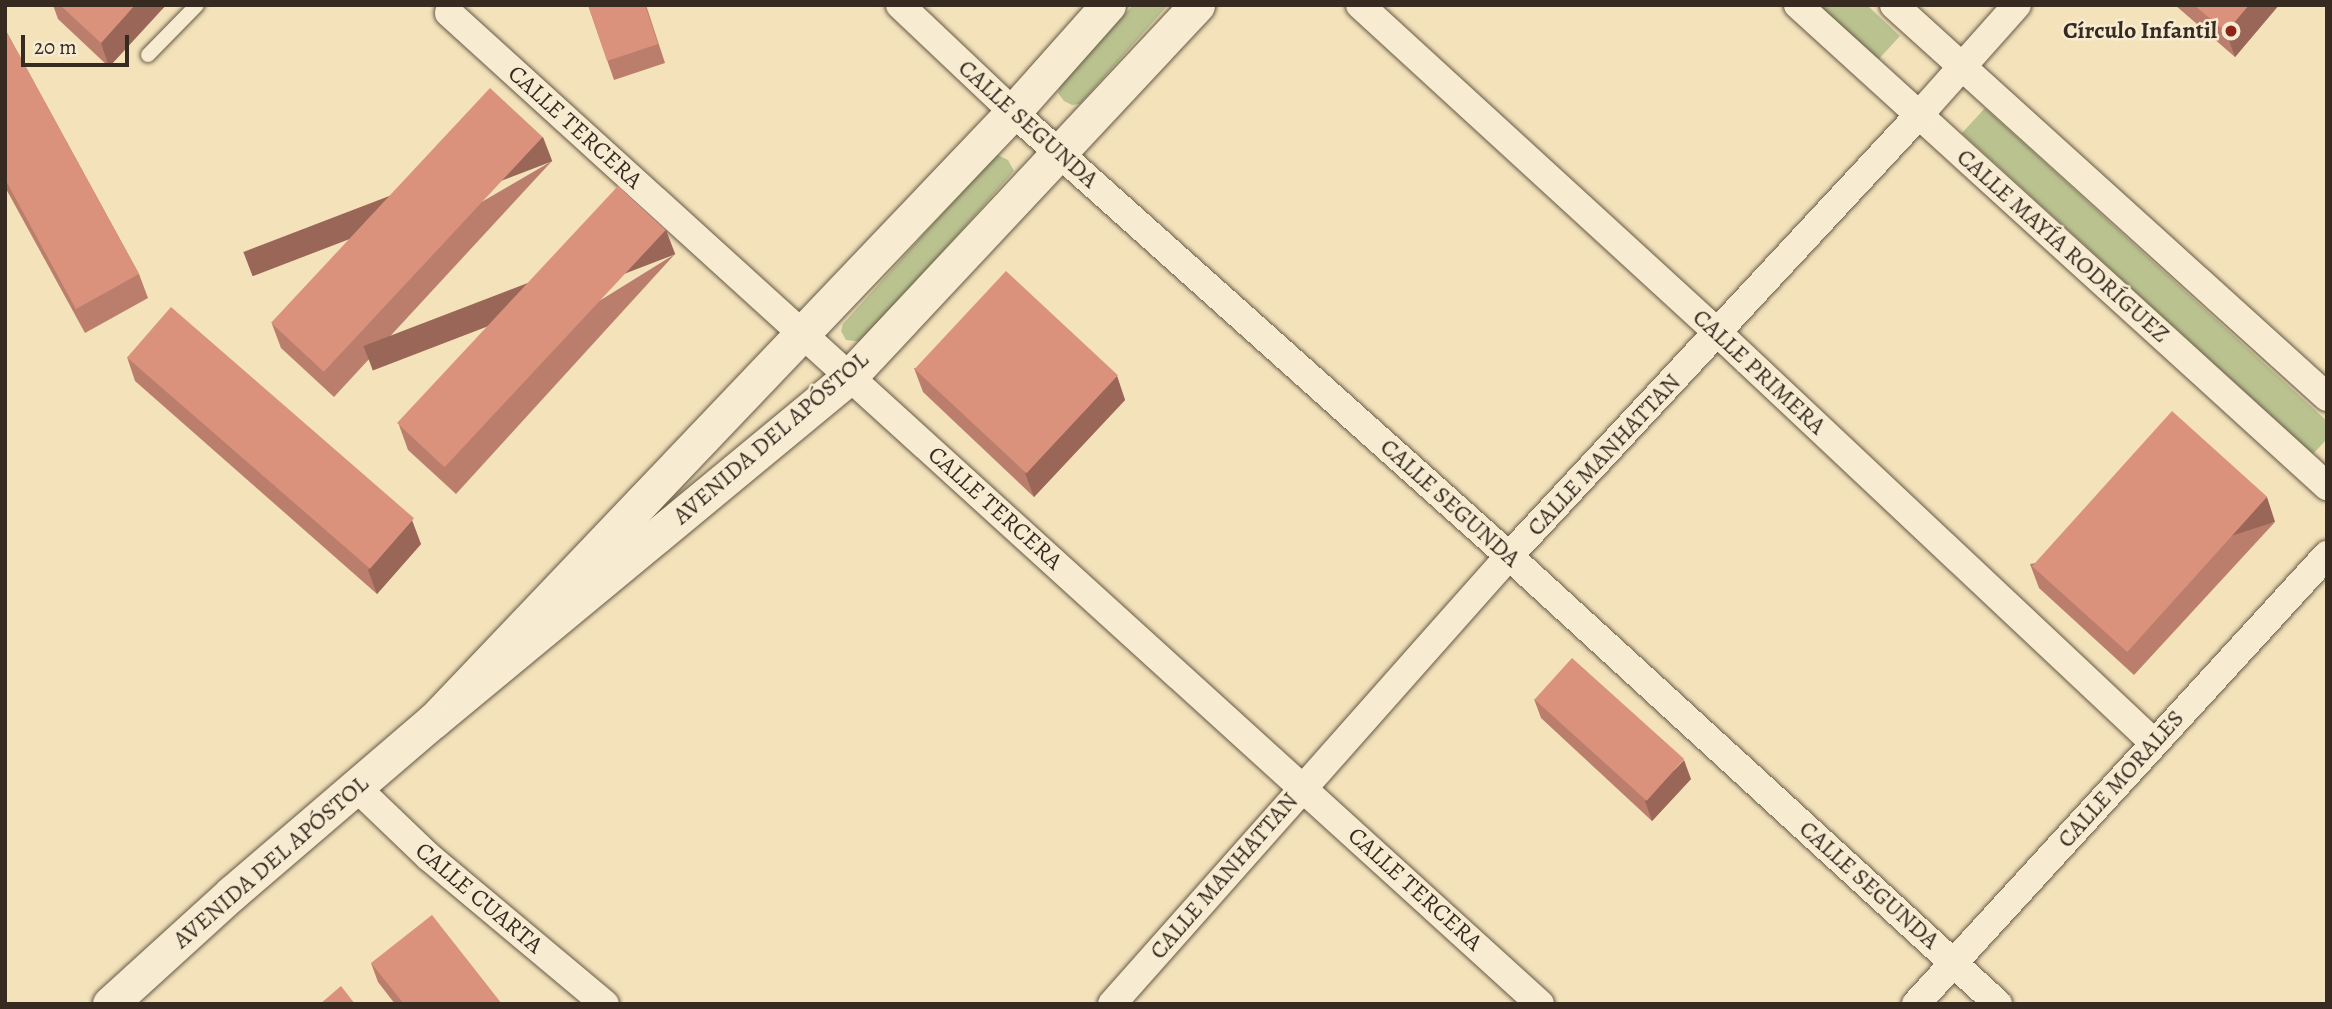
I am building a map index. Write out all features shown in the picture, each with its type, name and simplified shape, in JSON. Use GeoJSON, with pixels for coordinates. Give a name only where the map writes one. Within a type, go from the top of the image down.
{"type":"FeatureCollection","features":[{"type":"Feature","properties":{"kind":"street","name":"CALLE SEGUNDA"},"geometry":{"type":"LineString","coordinates":[[900,5],[1013,112],[1509,556],[1998,1004]]}},
{"type":"Feature","properties":{"kind":"street","name":"AVENIDA DEL APÓSTOL"},"geometry":{"type":"LineString","coordinates":[[433,721],[803,335],[1013,112],[1108,5]]}},
{"type":"Feature","properties":{"kind":"street","name":"AVENIDA DEL APÓSTOL"},"geometry":{"type":"LineString","coordinates":[[120,1002],[232,893],[433,721],[850,376],[1197,5]]}},
{"type":"Feature","properties":{"kind":"street","name":"CALLE PRIMERA"},"geometry":{"type":"LineString","coordinates":[[1360,5],[1717,332],[2154,743]]}},
{"type":"Feature","properties":{"kind":"street","name":"CALLE MAYÍA RODRÍGUEZ"},"geometry":{"type":"LineString","coordinates":[[1798,5],[2327,486]]}},
{"type":"Feature","properties":{"kind":"street"},"geometry":{"type":"LineString","coordinates":[[1894,5],[2327,397]]}},
{"type":"Feature","properties":{"kind":"street","name":"CALLE MANHATTAN"},"geometry":{"type":"LineString","coordinates":[[1112,1004],[1509,556],[1919,115],[2017,5]]}},
{"type":"Feature","properties":{"kind":"street","name":"CALLE TERCERA"},"geometry":{"type":"LineString","coordinates":[[449,9],[803,335],[1540,1004]]}},
{"type":"Feature","properties":{"kind":"street","name":"CALLE MORALES"},"geometry":{"type":"LineString","coordinates":[[1916,1004],[2327,555]]}},
{"type":"Feature","properties":{"kind":"street","name":"CALLE CUARTA"},"geometry":{"type":"LineString","coordinates":[[356,787],[429,857],[605,1004]]}},
{"type":"Feature","properties":{"kind":"lane"},"geometry":{"type":"LineString","coordinates":[[148,55],[197,5]]}},
{"type":"Feature","properties":{"kind":"green space"},"geometry":{"type":"Polygon","coordinates":[[[1133,5],[1168,5],[1080,104],[1072,105],[1064,101],[1058,93],[1060,86],[1133,5]]]}},
{"type":"Feature","properties":{"kind":"green space"},"geometry":{"type":"Polygon","coordinates":[[[1817,5],[1867,5],[1900,36],[1877,61],[1817,5]]]}},
{"type":"Feature","properties":{"kind":"green space"},"geometry":{"type":"Polygon","coordinates":[[[1985,108],[2327,421],[2327,439],[2313,454],[1962,133],[1985,108]]]}},
{"type":"Feature","properties":{"kind":"green space"},"geometry":{"type":"Polygon","coordinates":[[[996,154],[1008,160],[1014,171],[863,342],[846,340],[841,331],[843,324],[996,154]]]}},
{"type":"Feature","properties":{"kind":"building"},"geometry":{"type":"Polygon","coordinates":[[[60,5],[135,5],[101,43],[60,5]]]}},
{"type":"Feature","properties":{"kind":"building"},"geometry":{"type":"Polygon","coordinates":[[[588,5],[645,5],[658,44],[607,61],[588,5]]]}},
{"type":"Feature","properties":{"kind":"building"},"geometry":{"type":"Polygon","coordinates":[[[2194,5],[2249,5],[2226,32],[2194,5]]]}},
{"type":"Feature","properties":{"kind":"building"},"geometry":{"type":"Polygon","coordinates":[[[5,29],[139,274],[76,309],[5,179],[5,29]]]}},
{"type":"Feature","properties":{"kind":"building"},"geometry":{"type":"Polygon","coordinates":[[[490,88],[543,137],[324,372],[271,323],[490,88]]]}},
{"type":"Feature","properties":{"kind":"building"},"geometry":{"type":"Polygon","coordinates":[[[618,186],[666,230],[445,467],[397,423],[618,186]]]}},
{"type":"Feature","properties":{"kind":"building"},"geometry":{"type":"Polygon","coordinates":[[[1006,271],[1118,375],[1027,473],[915,369],[1006,271]]]}},
{"type":"Feature","properties":{"kind":"building"},"geometry":{"type":"Polygon","coordinates":[[[171,307],[414,518],[370,569],[127,358],[171,307]]]}},
{"type":"Feature","properties":{"kind":"building"},"geometry":{"type":"Polygon","coordinates":[[[2172,411],[2267,497],[2127,652],[2032,566],[2172,411]]]}},
{"type":"Feature","properties":{"kind":"building"},"geometry":{"type":"Polygon","coordinates":[[[1572,658],[1684,759],[1647,801],[1535,700],[1572,658]]]}},
{"type":"Feature","properties":{"kind":"building"},"geometry":{"type":"Polygon","coordinates":[[[432,915],[502,1004],[404,1004],[371,963],[432,915]]]}},
{"type":"Feature","properties":{"kind":"building"},"geometry":{"type":"Polygon","coordinates":[[[341,986],[355,1004],[320,1004],[341,986]]]}},
{"type":"Feature","properties":{"kind":"place","name":"Círculo Infantil"},"geometry":{"type":"Point","coordinates":[2231,31]}}]}
